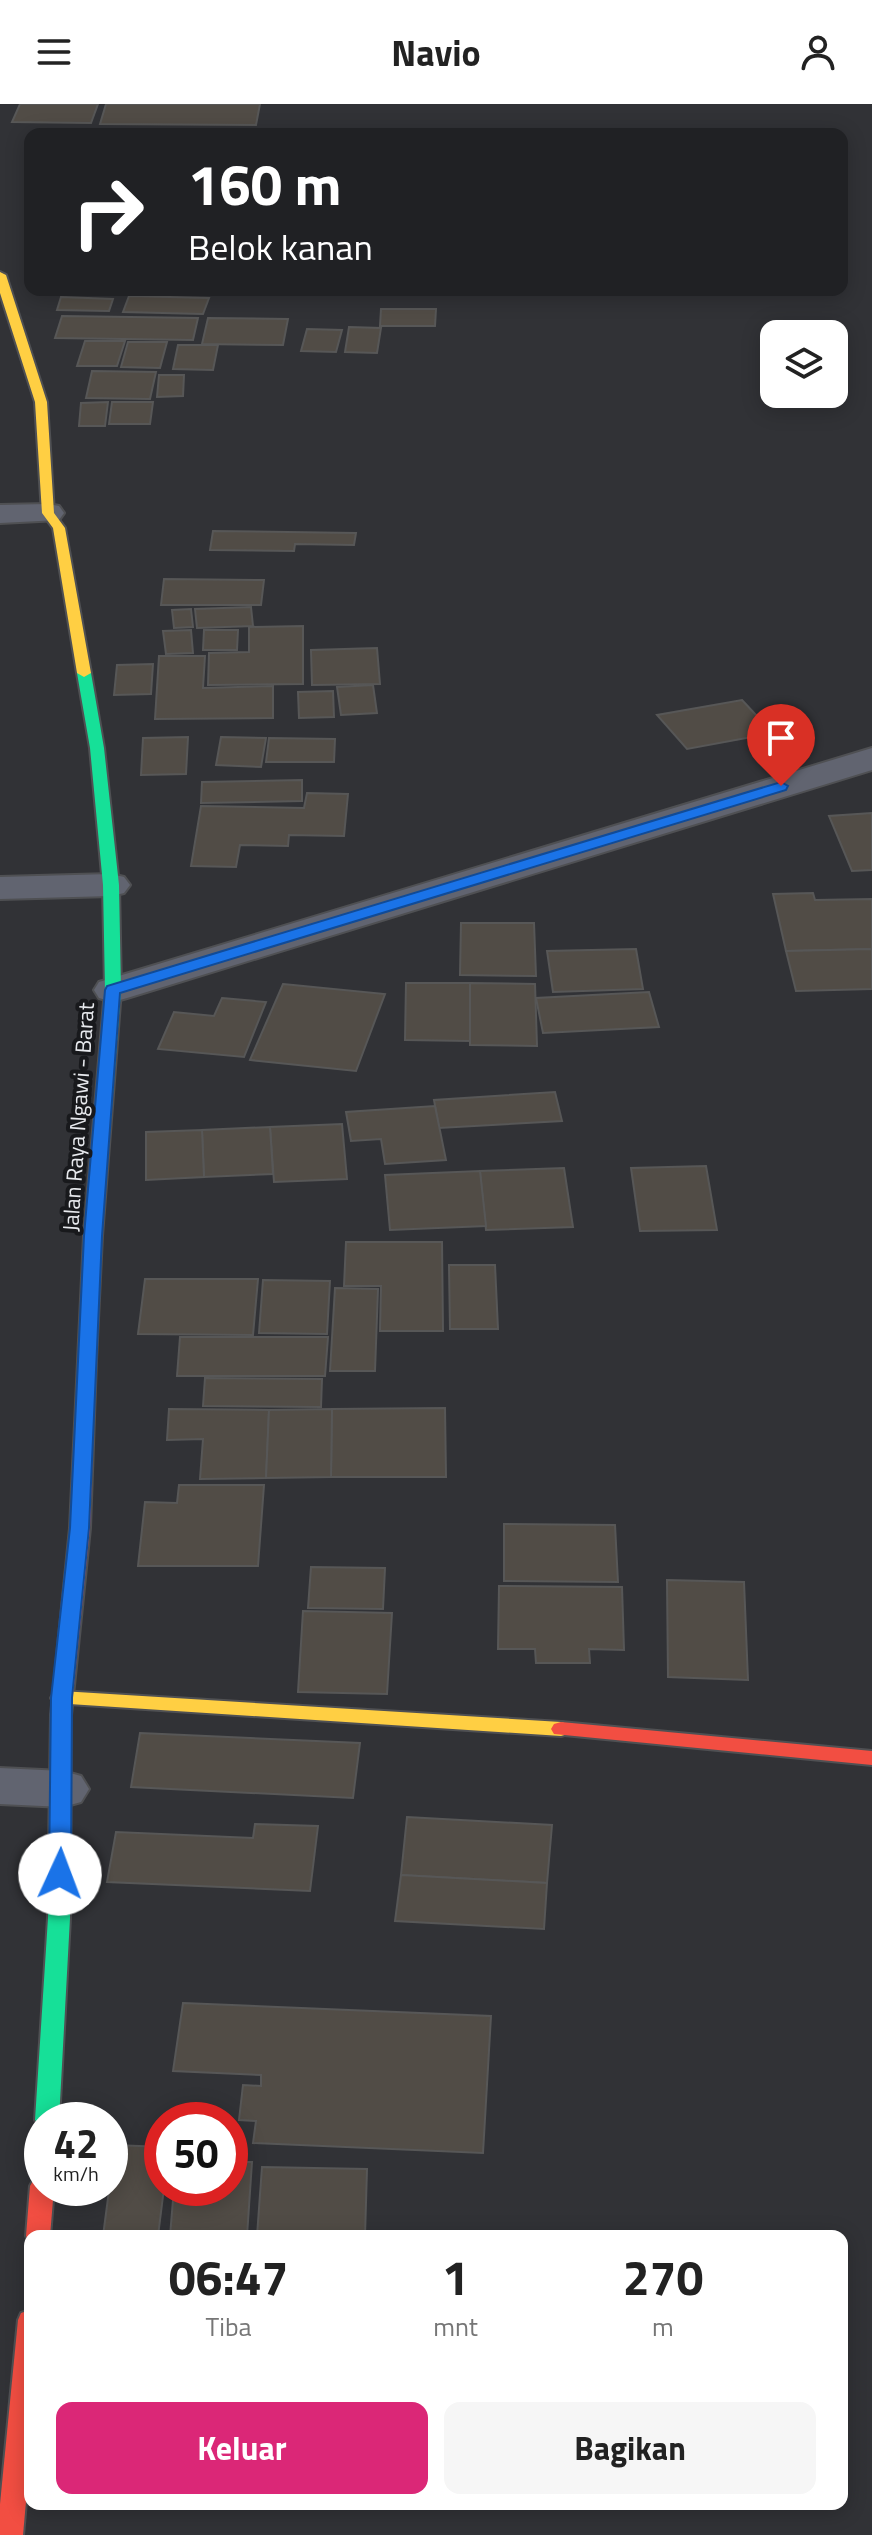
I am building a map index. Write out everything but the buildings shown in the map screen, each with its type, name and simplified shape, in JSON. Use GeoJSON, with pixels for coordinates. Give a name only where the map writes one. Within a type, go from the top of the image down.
{"type":"FeatureCollection","features":[{"type":"Feature","properties":{"kind":"main road","name":"Jalan Raya Ngawi - Barat"},"geometry":{"type":"LineString","coordinates":[[0,275],[41,402],[48,513],[59,528],[77,629],[97,748],[111,885],[113,990],[93,1236],[80,1528],[61,1698],[63,1789],[57,1988],[48,2102]]}},
{"type":"Feature","properties":{"kind":"main road"},"geometry":{"type":"LineString","coordinates":[[61,1698],[620,1733],[872,1758]]}},
{"type":"Feature","properties":{"kind":"main road"},"geometry":{"type":"LineString","coordinates":[[38,2230],[40,2206]]}},
{"type":"Feature","properties":{"kind":"main road"},"geometry":{"type":"LineString","coordinates":[[10,2535],[24,2384]]}},
{"type":"Feature","properties":{"kind":"street"},"geometry":{"type":"LineString","coordinates":[[0,514],[48,513]]}},
{"type":"Feature","properties":{"kind":"street"},"geometry":{"type":"LineString","coordinates":[[113,990],[872,759]]}},
{"type":"Feature","properties":{"kind":"street"},"geometry":{"type":"LineString","coordinates":[[0,888],[111,885]]}},
{"type":"Feature","properties":{"kind":"street"},"geometry":{"type":"LineString","coordinates":[[0,1786],[63,1789]]}},
{"type":"Feature","properties":{"kind":"traffic: fast"},"geometry":{"type":"LineString","coordinates":[[84,673],[97,748],[111,885],[113,990],[93,1236],[87,1361]]}},
{"type":"Feature","properties":{"kind":"traffic: fast"},"geometry":{"type":"LineString","coordinates":[[48,2102],[59,1918],[61,1715]]}},
{"type":"Feature","properties":{"kind":"traffic: slow"},"geometry":{"type":"LineString","coordinates":[[0,275],[41,402],[48,513],[59,528],[84,673]]}},
{"type":"Feature","properties":{"kind":"traffic: slow"},"geometry":{"type":"LineString","coordinates":[[61,1698],[561,1729]]}},
{"type":"Feature","properties":{"kind":"traffic: jam"},"geometry":{"type":"LineString","coordinates":[[61,1715],[80,1528],[87,1361]]}},
{"type":"Feature","properties":{"kind":"traffic: jam"},"geometry":{"type":"LineString","coordinates":[[561,1729],[872,1758]]}},
{"type":"Feature","properties":{"kind":"traffic: jam"},"geometry":{"type":"LineString","coordinates":[[38,2230],[40,2206]]}},
{"type":"Feature","properties":{"kind":"traffic: jam"},"geometry":{"type":"LineString","coordinates":[[10,2535],[24,2384]]}},
{"type":"Feature","properties":{"kind":"route"},"geometry":{"type":"LineString","coordinates":[[60,1874],[63,1789],[61,1698],[80,1528],[93,1236],[113,990],[781,786]]}}]}
